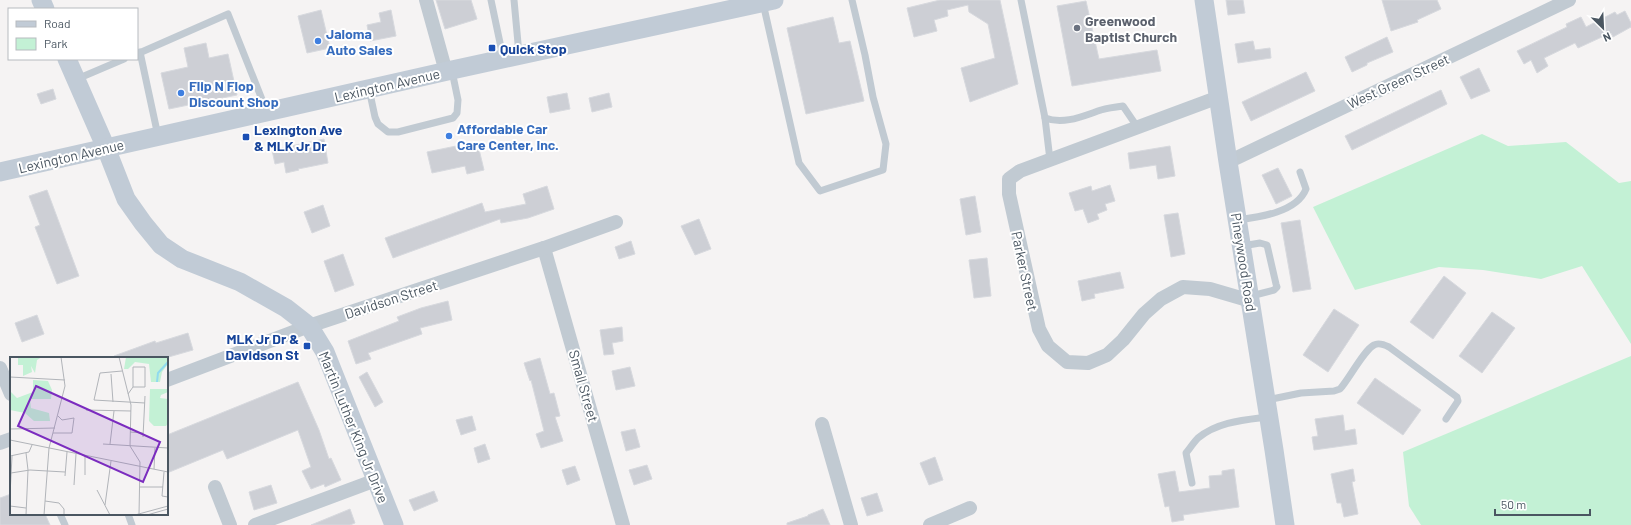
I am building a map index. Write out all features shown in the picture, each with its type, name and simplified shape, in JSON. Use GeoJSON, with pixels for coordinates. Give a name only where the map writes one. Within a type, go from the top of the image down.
{"type":"FeatureCollection","features":[{"type":"Feature","properties":{"kind":"street"},"geometry":{"type":"LineString","coordinates":[[426,0],[449,71]]}},
{"type":"Feature","properties":{"kind":"street","name":"Pineywood Road"},"geometry":{"type":"LineString","coordinates":[[1204,0],[1285,525]]}},
{"type":"Feature","properties":{"kind":"street","name":"West Green Street"},"geometry":{"type":"LineString","coordinates":[[1228,162],[1569,0]]}},
{"type":"Feature","properties":{"kind":"street","name":"Lexington Avenue"},"geometry":{"type":"LineString","coordinates":[[0,172],[761,2]]}},
{"type":"Feature","properties":{"kind":"street","name":"Martin Luther King Jr Drive"},"geometry":{"type":"LineString","coordinates":[[67,60],[106,148],[126,199],[142,224],[161,245],[182,259],[240,282],[286,308],[309,326],[325,352],[394,525]]}},
{"type":"Feature","properties":{"kind":"street","name":"Parker Street"},"geometry":{"type":"LineString","coordinates":[[1218,97],[1020,171],[1009,179],[1009,194],[1039,329],[1048,346],[1067,362],[1088,363],[1107,355],[1124,340],[1144,314],[1170,293],[1183,287],[1210,289],[1251,299]]}},
{"type":"Feature","properties":{"kind":"street","name":"Davidson Street"},"geometry":{"type":"LineString","coordinates":[[168,380],[309,326],[544,248],[616,222]]}},
{"type":"Feature","properties":{"kind":"street","name":"Small Street"},"geometry":{"type":"LineString","coordinates":[[544,248],[623,525]]}},
{"type":"Feature","properties":{"kind":"street"},"geometry":{"type":"LineString","coordinates":[[0,368],[10,392]]}},
{"type":"Feature","properties":{"kind":"street"},"geometry":{"type":"LineString","coordinates":[[822,424],[851,525]]}},
{"type":"Feature","properties":{"kind":"street"},"geometry":{"type":"LineString","coordinates":[[0,443],[10,439]]}},
{"type":"Feature","properties":{"kind":"street"},"geometry":{"type":"LineString","coordinates":[[255,525],[376,480]]}},
{"type":"Feature","properties":{"kind":"street"},"geometry":{"type":"LineString","coordinates":[[215,487],[230,525]]}},
{"type":"Feature","properties":{"kind":"street"},"geometry":{"type":"LineString","coordinates":[[930,525],[970,508]]}},
{"type":"Feature","properties":{"kind":"lane"},"geometry":{"type":"LineString","coordinates":[[491,0],[511,58]]}},
{"type":"Feature","properties":{"kind":"lane"},"geometry":{"type":"LineString","coordinates":[[511,58],[514,0]]}},
{"type":"Feature","properties":{"kind":"lane"},"geometry":{"type":"LineString","coordinates":[[761,2],[799,163],[820,191],[883,170],[886,144],[873,98],[852,0]]}},
{"type":"Feature","properties":{"kind":"lane"},"geometry":{"type":"LineString","coordinates":[[1021,0],[1045,118],[1050,160]]}},
{"type":"Feature","properties":{"kind":"lane"},"geometry":{"type":"LineString","coordinates":[[158,136],[139,53],[228,14],[267,112]]}},
{"type":"Feature","properties":{"kind":"lane"},"geometry":{"type":"LineString","coordinates":[[76,80],[122,60]]}},
{"type":"Feature","properties":{"kind":"lane"},"geometry":{"type":"LineString","coordinates":[[369,89],[374,117],[378,124],[388,132],[398,132],[453,118],[458,113],[458,100],[449,71]]}},
{"type":"Feature","properties":{"kind":"lane"},"geometry":{"type":"LineString","coordinates":[[1045,118],[1053,121],[1074,119],[1102,110],[1123,106],[1138,128]]}},
{"type":"Feature","properties":{"kind":"lane"},"geometry":{"type":"LineString","coordinates":[[1237,220],[1272,213],[1299,201],[1306,189],[1300,172]]}},
{"type":"Feature","properties":{"kind":"lane"},"geometry":{"type":"LineString","coordinates":[[1242,246],[1260,243],[1267,245],[1276,284],[1274,290],[1251,299]]}},
{"type":"Feature","properties":{"kind":"lane"},"geometry":{"type":"LineString","coordinates":[[1192,483],[1186,453],[1198,438],[1211,430],[1268,408],[1301,393],[1334,391],[1340,388],[1374,344],[1381,344],[1390,347],[1457,397],[1458,401],[1446,419]]}},
{"type":"Feature","properties":{"kind":"lane"},"geometry":{"type":"LineString","coordinates":[[60,515],[65,525]]}},
{"type":"Feature","properties":{"kind":"lane"},"geometry":{"type":"LineString","coordinates":[[128,515],[132,525]]}},
{"type":"Feature","properties":{"kind":"green space"},"geometry":{"type":"Polygon","coordinates":[[[1482,134],[1508,146],[1566,142],[1619,183],[1631,181],[1631,344],[1582,266],[1541,279],[1483,270],[1439,267],[1355,290],[1313,207],[1482,134]]]}},
{"type":"Feature","properties":{"kind":"green space"},"geometry":{"type":"Polygon","coordinates":[[[1631,356],[1631,525],[1421,525],[1409,506],[1403,452],[1631,356]]]}},
{"type":"Feature","properties":{"kind":"building"},"geometry":{"type":"Polygon","coordinates":[[[436,0],[471,0],[477,19],[445,29],[436,0]]]}},
{"type":"Feature","properties":{"kind":"building"},"geometry":{"type":"Polygon","coordinates":[[[940,0],[1000,0],[1018,84],[970,102],[961,68],[995,58],[988,24],[969,12],[968,5],[947,10],[948,16],[934,20],[937,31],[914,37],[907,8],[940,0]]]}},
{"type":"Feature","properties":{"kind":"building"},"geometry":{"type":"Polygon","coordinates":[[[1226,0],[1243,0],[1245,13],[1228,15],[1226,0]]]}},
{"type":"Feature","properties":{"kind":"building"},"geometry":{"type":"Polygon","coordinates":[[[1382,0],[1437,0],[1441,9],[1417,20],[1418,22],[1391,31],[1382,0]]]}},
{"type":"Feature","properties":{"kind":"building","name":"Greenwood Baptist Church"},"geometry":{"type":"Polygon","coordinates":[[[1086,1],[1099,59],[1157,50],[1161,71],[1072,86],[1057,6],[1086,1]]]}},
{"type":"Feature","properties":{"kind":"building"},"geometry":{"type":"Polygon","coordinates":[[[321,10],[330,48],[307,53],[298,16],[321,10]]]}},
{"type":"Feature","properties":{"kind":"building"},"geometry":{"type":"Polygon","coordinates":[[[391,10],[396,36],[370,41],[367,25],[381,22],[379,13],[391,10]]]}},
{"type":"Feature","properties":{"kind":"building"},"geometry":{"type":"Polygon","coordinates":[[[1625,11],[1631,23],[1631,27],[1613,37],[1611,33],[1578,48],[1575,43],[1544,58],[1548,66],[1537,73],[1531,60],[1524,64],[1517,51],[1567,27],[1566,24],[1581,17],[1586,27],[1615,12],[1617,15],[1625,11]]]}},
{"type":"Feature","properties":{"kind":"building"},"geometry":{"type":"Polygon","coordinates":[[[833,17],[839,43],[850,41],[864,101],[806,114],[787,28],[833,17]]]}},
{"type":"Feature","properties":{"kind":"building"},"geometry":{"type":"Polygon","coordinates":[[[1387,37],[1393,52],[1367,63],[1367,65],[1352,72],[1345,57],[1387,37]]]}},
{"type":"Feature","properties":{"kind":"building"},"geometry":{"type":"Polygon","coordinates":[[[1253,41],[1255,50],[1270,48],[1271,58],[1238,63],[1235,44],[1253,41]]]}},
{"type":"Feature","properties":{"kind":"building"},"geometry":{"type":"Polygon","coordinates":[[[206,43],[209,58],[228,54],[237,95],[169,109],[161,73],[188,67],[184,48],[206,43]]]}},
{"type":"Feature","properties":{"kind":"building"},"geometry":{"type":"Polygon","coordinates":[[[1479,68],[1490,91],[1471,99],[1460,77],[1479,68]]]}},
{"type":"Feature","properties":{"kind":"building"},"geometry":{"type":"Polygon","coordinates":[[[1306,72],[1315,91],[1251,121],[1242,102],[1306,72]]]}},
{"type":"Feature","properties":{"kind":"building"},"geometry":{"type":"Polygon","coordinates":[[[53,89],[56,99],[41,104],[37,94],[53,89]]]}},
{"type":"Feature","properties":{"kind":"building"},"geometry":{"type":"Polygon","coordinates":[[[1441,90],[1447,104],[1352,150],[1345,136],[1441,90]]]}},
{"type":"Feature","properties":{"kind":"building"},"geometry":{"type":"Polygon","coordinates":[[[567,93],[570,109],[550,113],[547,97],[567,93]]]}},
{"type":"Feature","properties":{"kind":"building"},"geometry":{"type":"Polygon","coordinates":[[[609,93],[612,107],[592,112],[589,98],[609,93]]]}},
{"type":"Feature","properties":{"kind":"building"},"geometry":{"type":"Polygon","coordinates":[[[324,139],[328,163],[286,173],[284,162],[275,164],[272,150],[324,139]]]}},
{"type":"Feature","properties":{"kind":"building"},"geometry":{"type":"Polygon","coordinates":[[[461,145],[462,149],[478,145],[484,170],[467,174],[465,166],[432,173],[427,152],[461,145]]]}},
{"type":"Feature","properties":{"kind":"building"},"geometry":{"type":"Polygon","coordinates":[[[1170,146],[1175,176],[1158,179],[1156,165],[1130,169],[1128,153],[1170,146]]]}},
{"type":"Feature","properties":{"kind":"building"},"geometry":{"type":"Polygon","coordinates":[[[1278,168],[1292,196],[1276,204],[1262,175],[1278,168]]]}},
{"type":"Feature","properties":{"kind":"building"},"geometry":{"type":"Polygon","coordinates":[[[1110,185],[1115,201],[1105,204],[1107,210],[1097,214],[1099,219],[1088,223],[1083,209],[1075,211],[1069,193],[1091,186],[1092,191],[1110,185]]]}},
{"type":"Feature","properties":{"kind":"building"},"geometry":{"type":"Polygon","coordinates":[[[547,186],[554,209],[528,218],[501,223],[500,219],[393,258],[385,238],[482,203],[485,212],[526,204],[523,194],[547,186]]]}},
{"type":"Feature","properties":{"kind":"building"},"geometry":{"type":"Polygon","coordinates":[[[47,190],[79,276],[57,284],[35,227],[40,225],[29,196],[47,190]]]}},
{"type":"Feature","properties":{"kind":"building"},"geometry":{"type":"Polygon","coordinates":[[[975,196],[981,232],[966,235],[960,199],[975,196]]]}},
{"type":"Feature","properties":{"kind":"building"},"geometry":{"type":"Polygon","coordinates":[[[323,205],[330,226],[312,233],[304,212],[323,205]]]}},
{"type":"Feature","properties":{"kind":"building"},"geometry":{"type":"Polygon","coordinates":[[[1178,213],[1185,254],[1171,257],[1164,215],[1178,213]]]}},
{"type":"Feature","properties":{"kind":"building"},"geometry":{"type":"Polygon","coordinates":[[[699,219],[711,249],[695,255],[681,226],[699,219]]]}},
{"type":"Feature","properties":{"kind":"building"},"geometry":{"type":"Polygon","coordinates":[[[1300,220],[1311,289],[1293,292],[1281,223],[1300,220]]]}},
{"type":"Feature","properties":{"kind":"building"},"geometry":{"type":"Polygon","coordinates":[[[631,241],[635,254],[619,259],[615,247],[631,241]]]}},
{"type":"Feature","properties":{"kind":"building"},"geometry":{"type":"Polygon","coordinates":[[[343,254],[354,285],[335,292],[324,261],[343,254]]]}},
{"type":"Feature","properties":{"kind":"building"},"geometry":{"type":"Polygon","coordinates":[[[987,258],[991,296],[974,298],[969,260],[987,258]]]}},
{"type":"Feature","properties":{"kind":"building"},"geometry":{"type":"Polygon","coordinates":[[[1120,272],[1124,288],[1094,294],[1095,298],[1082,301],[1078,281],[1120,272]]]}},
{"type":"Feature","properties":{"kind":"building"},"geometry":{"type":"Polygon","coordinates":[[[1444,276],[1466,293],[1433,339],[1410,322],[1444,276]]]}},
{"type":"Feature","properties":{"kind":"building"},"geometry":{"type":"Polygon","coordinates":[[[448,301],[452,320],[420,328],[422,334],[368,353],[371,359],[356,364],[348,341],[399,321],[397,317],[421,308],[448,301]]]}},
{"type":"Feature","properties":{"kind":"building"},"geometry":{"type":"Polygon","coordinates":[[[1334,309],[1359,325],[1328,372],[1303,355],[1334,309]]]}},
{"type":"Feature","properties":{"kind":"building"},"geometry":{"type":"Polygon","coordinates":[[[1492,312],[1515,328],[1482,373],[1459,356],[1492,312]]]}},
{"type":"Feature","properties":{"kind":"building"},"geometry":{"type":"Polygon","coordinates":[[[37,315],[44,334],[22,342],[15,323],[37,315]]]}},
{"type":"Feature","properties":{"kind":"building"},"geometry":{"type":"Polygon","coordinates":[[[622,327],[623,341],[612,343],[614,354],[604,355],[600,330],[622,327]]]}},
{"type":"Feature","properties":{"kind":"building"},"geometry":{"type":"Polygon","coordinates":[[[188,333],[193,350],[168,357],[114,356],[155,341],[156,343],[188,333]]]}},
{"type":"Feature","properties":{"kind":"building"},"geometry":{"type":"Polygon","coordinates":[[[540,358],[550,394],[554,393],[560,416],[555,417],[563,441],[541,448],[536,434],[544,431],[531,380],[530,381],[524,363],[540,358]]]}},
{"type":"Feature","properties":{"kind":"building"},"geometry":{"type":"Polygon","coordinates":[[[630,367],[635,386],[616,390],[612,371],[630,367]]]}},
{"type":"Feature","properties":{"kind":"building"},"geometry":{"type":"Polygon","coordinates":[[[367,372],[383,402],[375,407],[359,377],[367,372]]]}},
{"type":"Feature","properties":{"kind":"building"},"geometry":{"type":"Polygon","coordinates":[[[1375,378],[1421,410],[1403,435],[1357,403],[1375,378]]]}},
{"type":"Feature","properties":{"kind":"building"},"geometry":{"type":"Polygon","coordinates":[[[298,382],[319,430],[329,459],[331,458],[341,480],[325,487],[324,484],[311,489],[302,471],[311,467],[298,430],[227,459],[223,450],[168,473],[168,435],[298,382]]]}},
{"type":"Feature","properties":{"kind":"building"},"geometry":{"type":"Polygon","coordinates":[[[1343,415],[1345,431],[1355,429],[1357,444],[1314,450],[1312,437],[1318,436],[1315,419],[1343,415]]]}},
{"type":"Feature","properties":{"kind":"building"},"geometry":{"type":"Polygon","coordinates":[[[472,416],[476,430],[461,435],[456,420],[472,416]]]}},
{"type":"Feature","properties":{"kind":"building"},"geometry":{"type":"Polygon","coordinates":[[[635,429],[640,447],[626,451],[621,432],[635,429]]]}},
{"type":"Feature","properties":{"kind":"building"},"geometry":{"type":"Polygon","coordinates":[[[485,444],[490,459],[478,463],[474,448],[485,444]]]}},
{"type":"Feature","properties":{"kind":"building"},"geometry":{"type":"Polygon","coordinates":[[[935,457],[943,480],[929,485],[920,463],[935,457]]]}},
{"type":"Feature","properties":{"kind":"building"},"geometry":{"type":"Polygon","coordinates":[[[647,465],[652,479],[634,485],[629,470],[647,465]]]}},
{"type":"Feature","properties":{"kind":"building"},"geometry":{"type":"Polygon","coordinates":[[[575,466],[580,480],[567,485],[562,470],[575,466]]]}},
{"type":"Feature","properties":{"kind":"building"},"geometry":{"type":"Polygon","coordinates":[[[1234,469],[1239,507],[1183,515],[1184,520],[1172,522],[1169,506],[1165,507],[1158,474],[1175,471],[1179,492],[1210,488],[1209,476],[1222,475],[1222,471],[1234,469]]]}},
{"type":"Feature","properties":{"kind":"building"},"geometry":{"type":"Polygon","coordinates":[[[1353,469],[1355,481],[1352,482],[1358,514],[1344,517],[1341,503],[1337,503],[1331,474],[1353,469]]]}},
{"type":"Feature","properties":{"kind":"building"},"geometry":{"type":"Polygon","coordinates":[[[271,485],[277,503],[254,510],[249,492],[271,485]]]}},
{"type":"Feature","properties":{"kind":"building"},"geometry":{"type":"Polygon","coordinates":[[[434,491],[438,501],[414,511],[409,500],[434,491]]]}},
{"type":"Feature","properties":{"kind":"building"},"geometry":{"type":"Polygon","coordinates":[[[877,493],[883,511],[867,516],[861,498],[877,493]]]}},
{"type":"Feature","properties":{"kind":"building"},"geometry":{"type":"Polygon","coordinates":[[[10,494],[10,515],[45,515],[50,525],[0,525],[0,498],[10,494]]]}},
{"type":"Feature","properties":{"kind":"building"},"geometry":{"type":"Polygon","coordinates":[[[350,509],[355,523],[350,525],[311,525],[350,509]]]}},
{"type":"Feature","properties":{"kind":"building"},"geometry":{"type":"Polygon","coordinates":[[[823,509],[830,525],[787,525],[787,523],[823,509]]]}},
{"type":"Feature","properties":{"kind":"place","name":"Greenwood Baptist Church"},"geometry":{"type":"Point","coordinates":[1077,28]}},
{"type":"Feature","properties":{"kind":"place","name":"Jaloma Auto Sales"},"geometry":{"type":"Point","coordinates":[318,41]}},
{"type":"Feature","properties":{"kind":"place","name":"Quick Stop"},"geometry":{"type":"Point","coordinates":[492,48]}},
{"type":"Feature","properties":{"kind":"place","name":"Flip N Flop Discount Shop"},"geometry":{"type":"Point","coordinates":[181,93]}},
{"type":"Feature","properties":{"kind":"place","name":"Affordable Car Care Center, Inc."},"geometry":{"type":"Point","coordinates":[449,136]}},
{"type":"Feature","properties":{"kind":"place","name":"Lexington Ave & MLK Jr Dr"},"geometry":{"type":"Point","coordinates":[246,137]}},
{"type":"Feature","properties":{"kind":"place","name":"MLK Jr Dr & Davidson St"},"geometry":{"type":"Point","coordinates":[307,346]}}]}
